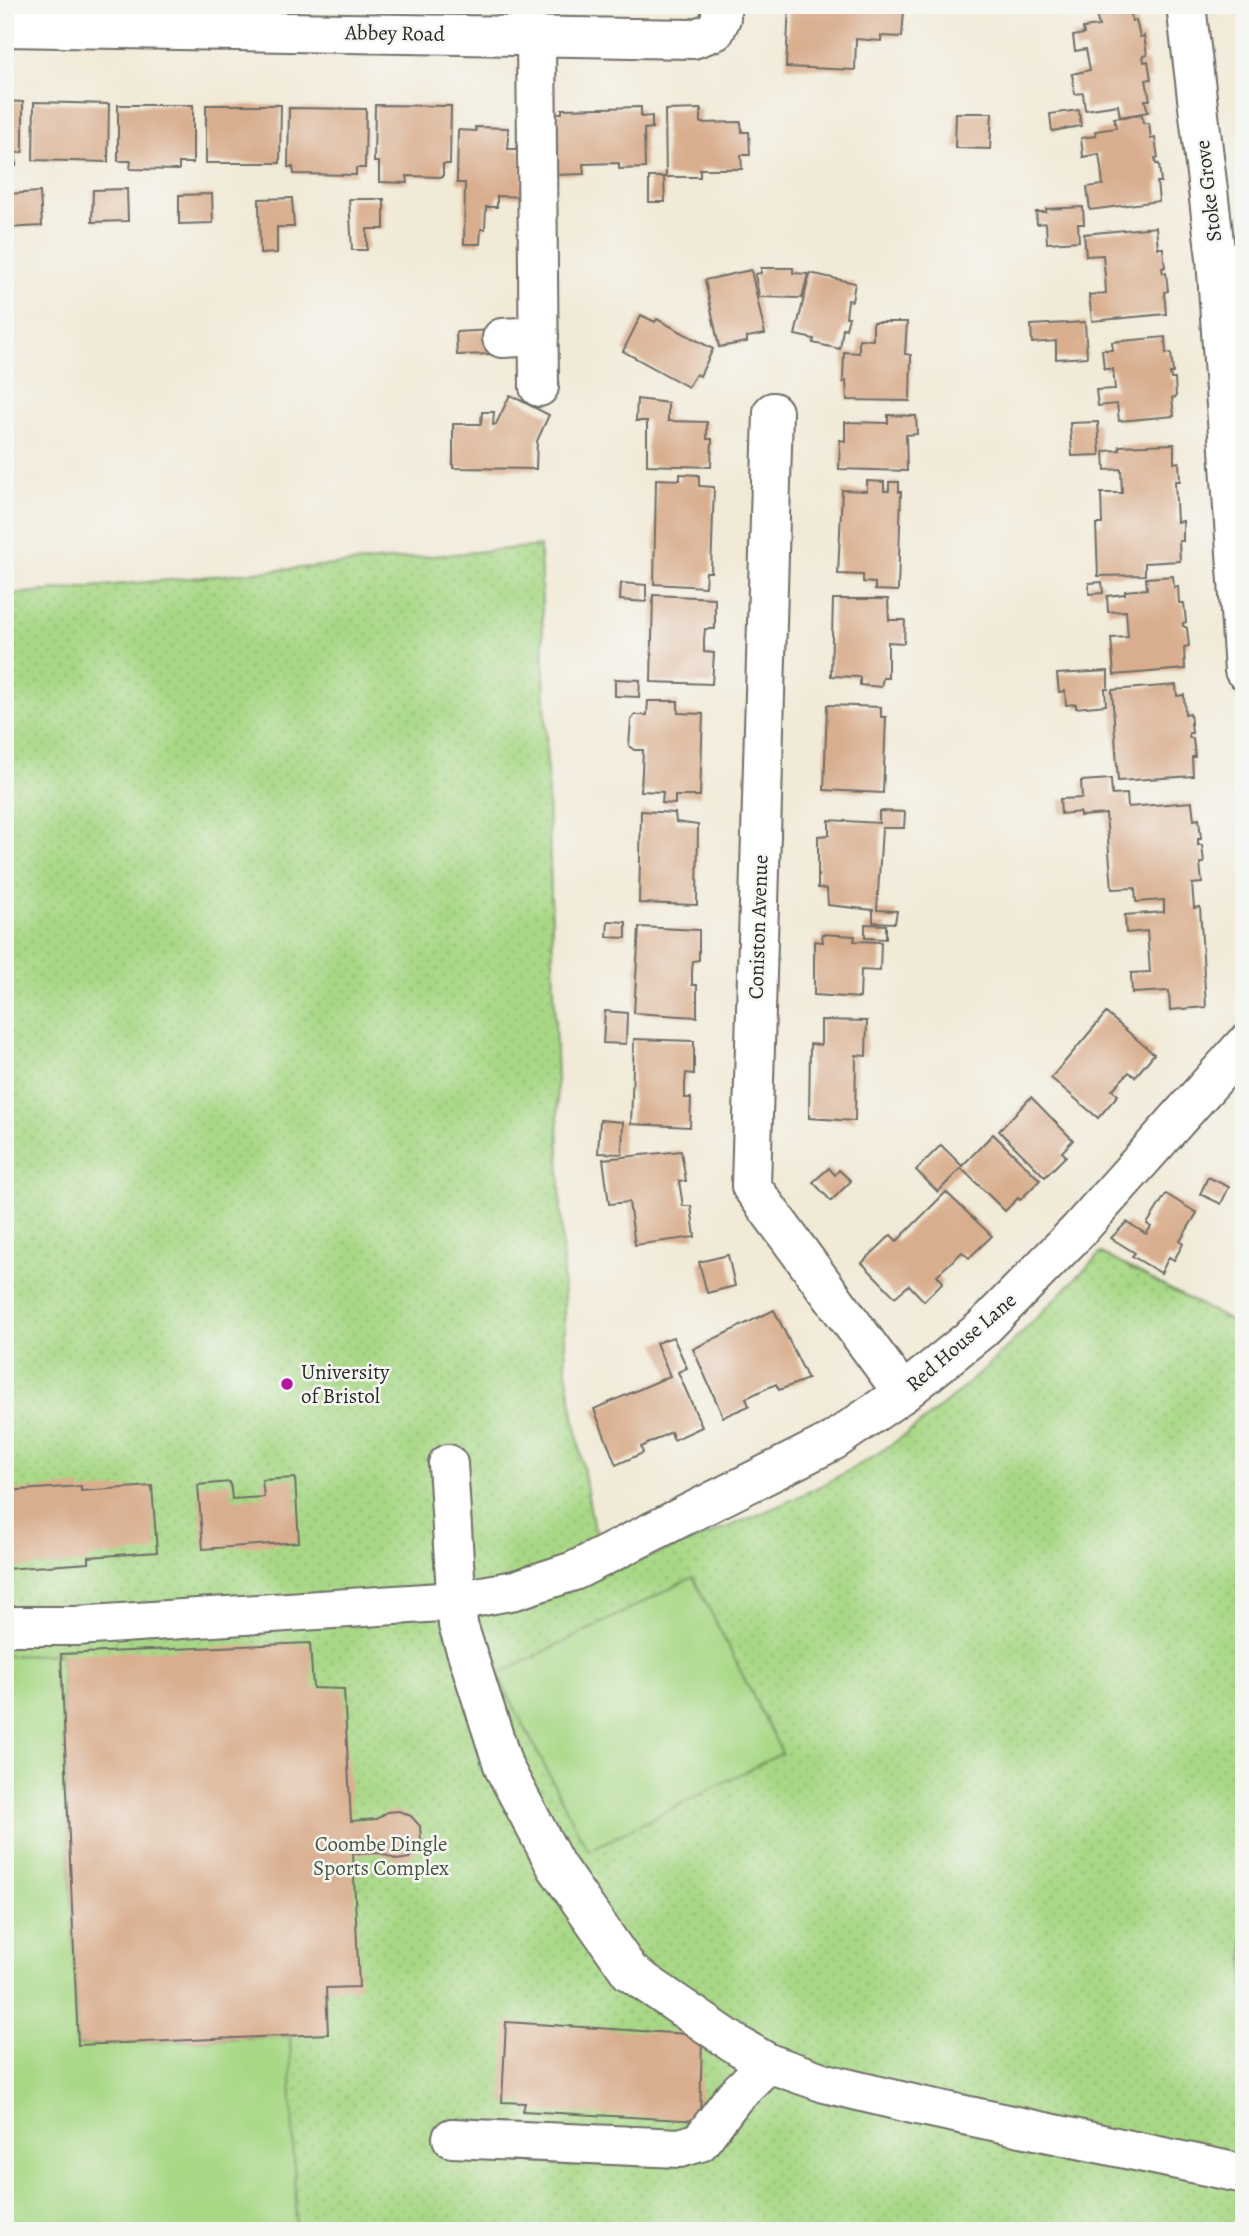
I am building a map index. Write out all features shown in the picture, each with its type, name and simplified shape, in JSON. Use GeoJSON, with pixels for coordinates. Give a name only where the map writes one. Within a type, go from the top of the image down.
{"type":"FeatureCollection","features":[{"type":"Feature","properties":{"kind":"street","name":"Abbey Road"},"geometry":{"type":"LineString","coordinates":[[5,27],[693,39],[715,31],[721,18],[721,5]]}},
{"type":"Feature","properties":{"kind":"street","name":"Stoke Grove"},"geometry":{"type":"LineString","coordinates":[[1186,5],[1216,258],[1244,670]]}},
{"type":"Feature","properties":{"kind":"street"},"geometry":{"type":"LineString","coordinates":[[536,36],[539,387]]}},
{"type":"Feature","properties":{"kind":"street"},"geometry":{"type":"LineString","coordinates":[[502,338],[539,336]]}},
{"type":"Feature","properties":{"kind":"street","name":"Coniston Avenue"},"geometry":{"type":"LineString","coordinates":[[773,412],[751,1186],[903,1393]]}},
{"type":"Feature","properties":{"kind":"street","name":"Red House Lane"},"geometry":{"type":"LineString","coordinates":[[5,1626],[76,1626],[456,1601],[515,1590],[574,1571],[833,1441],[903,1393],[982,1329],[1079,1230],[1244,1045]]}},
{"type":"Feature","properties":{"kind":"street"},"geometry":{"type":"LineString","coordinates":[[449,1464],[458,1625],[504,1768],[556,1866],[630,1972],[768,2063],[825,2082],[918,2105],[1244,2174]]}},
{"type":"Feature","properties":{"kind":"street"},"geometry":{"type":"LineString","coordinates":[[452,2138],[680,2148],[700,2143],[734,2096],[768,2063]]}},
{"type":"Feature","properties":{"kind":"green space","name":"Coombe Dingle Sports Complex"},"geometry":{"type":"Polygon","coordinates":[[[540,546],[566,1370],[593,1525],[620,1568],[794,1499],[892,1444],[975,1378],[1101,1253],[1244,1328],[1244,2231],[5,2231],[5,595],[540,546]]]}},
{"type":"Feature","properties":{"kind":"green space"},"geometry":{"type":"Polygon","coordinates":[[[693,1577],[782,1753],[588,1851],[498,1675],[693,1577]]]}},
{"type":"Feature","properties":{"kind":"green space"},"geometry":{"type":"Polygon","coordinates":[[[61,1654],[78,2045],[290,2036],[296,2231],[5,2231],[5,1656],[61,1654]]]}},
{"type":"Feature","properties":{"kind":"building"},"geometry":{"type":"Polygon","coordinates":[[[789,5],[883,6],[883,11],[904,11],[902,37],[881,36],[881,41],[856,39],[855,70],[786,67],[789,5]]]}},
{"type":"Feature","properties":{"kind":"building"},"geometry":{"type":"Polygon","coordinates":[[[1130,9],[1132,21],[1136,20],[1140,37],[1144,36],[1147,55],[1143,56],[1144,62],[1148,61],[1151,79],[1146,80],[1150,100],[1145,100],[1148,112],[1120,117],[1118,105],[1085,110],[1083,93],[1075,94],[1072,74],[1090,70],[1086,49],[1075,51],[1073,36],[1084,34],[1083,28],[1099,26],[1096,15],[1130,9]]]}},
{"type":"Feature","properties":{"kind":"building"},"geometry":{"type":"Polygon","coordinates":[[[5,101],[23,102],[23,152],[16,153],[16,166],[5,166],[5,101]]]}},
{"type":"Feature","properties":{"kind":"building"},"geometry":{"type":"Polygon","coordinates":[[[34,102],[109,104],[108,162],[33,160],[34,102]]]}},
{"type":"Feature","properties":{"kind":"building"},"geometry":{"type":"Polygon","coordinates":[[[118,105],[193,105],[193,163],[179,163],[179,170],[130,169],[131,161],[118,161],[118,105]]]}},
{"type":"Feature","properties":{"kind":"building"},"geometry":{"type":"Polygon","coordinates":[[[206,105],[281,105],[280,163],[206,163],[206,105]]]}},
{"type":"Feature","properties":{"kind":"building"},"geometry":{"type":"Polygon","coordinates":[[[375,105],[451,106],[450,164],[443,164],[443,177],[407,176],[408,183],[379,182],[379,162],[374,162],[375,105]]]}},
{"type":"Feature","properties":{"kind":"building"},"geometry":{"type":"Polygon","coordinates":[[[641,107],[641,117],[652,116],[652,128],[644,129],[645,168],[619,169],[619,163],[583,164],[584,174],[553,175],[549,113],[562,113],[562,109],[641,107]]]}},
{"type":"Feature","properties":{"kind":"building"},"geometry":{"type":"Polygon","coordinates":[[[289,108],[366,109],[365,168],[356,168],[356,175],[294,174],[293,167],[288,167],[289,108]]]}},
{"type":"Feature","properties":{"kind":"building"},"geometry":{"type":"Polygon","coordinates":[[[701,109],[701,123],[741,122],[742,132],[749,132],[750,155],[741,155],[742,169],[700,169],[700,177],[666,177],[665,110],[701,109]]]}},
{"type":"Feature","properties":{"kind":"building"},"geometry":{"type":"Polygon","coordinates":[[[1079,110],[1081,126],[1052,131],[1050,114],[1079,110]]]}},
{"type":"Feature","properties":{"kind":"building"},"geometry":{"type":"Polygon","coordinates":[[[956,113],[992,113],[990,149],[955,148],[956,113]]]}},
{"type":"Feature","properties":{"kind":"building"},"geometry":{"type":"Polygon","coordinates":[[[1142,115],[1143,123],[1149,123],[1151,139],[1155,138],[1158,158],[1155,158],[1156,164],[1159,164],[1161,182],[1157,182],[1159,201],[1090,210],[1087,187],[1103,185],[1101,168],[1099,154],[1083,157],[1081,138],[1096,136],[1095,131],[1116,128],[1114,118],[1142,115]]]}},
{"type":"Feature","properties":{"kind":"building"},"geometry":{"type":"Polygon","coordinates":[[[475,127],[508,128],[508,149],[521,149],[524,197],[497,196],[497,207],[486,207],[485,229],[481,229],[480,244],[464,244],[465,183],[457,183],[458,130],[476,131],[475,127]]]}},
{"type":"Feature","properties":{"kind":"building"},"geometry":{"type":"Polygon","coordinates":[[[649,177],[664,177],[665,202],[649,202],[649,177]]]}},
{"type":"Feature","properties":{"kind":"building"},"geometry":{"type":"Polygon","coordinates":[[[127,189],[128,221],[92,222],[93,190],[127,189]]]}},
{"type":"Feature","properties":{"kind":"building"},"geometry":{"type":"Polygon","coordinates":[[[40,192],[42,226],[7,228],[6,194],[40,192]]]}},
{"type":"Feature","properties":{"kind":"building"},"geometry":{"type":"Polygon","coordinates":[[[212,194],[213,223],[179,224],[179,195],[212,194]]]}},
{"type":"Feature","properties":{"kind":"building"},"geometry":{"type":"Polygon","coordinates":[[[292,198],[294,227],[277,227],[277,253],[260,254],[259,199],[292,198]]]}},
{"type":"Feature","properties":{"kind":"building"},"geometry":{"type":"Polygon","coordinates":[[[349,199],[384,199],[384,229],[367,229],[367,250],[352,250],[349,199]]]}},
{"type":"Feature","properties":{"kind":"building"},"geometry":{"type":"Polygon","coordinates":[[[1083,207],[1084,224],[1078,224],[1079,241],[1047,243],[1046,223],[1037,224],[1036,212],[1083,207]]]}},
{"type":"Feature","properties":{"kind":"building"},"geometry":{"type":"Polygon","coordinates":[[[1156,227],[1158,248],[1163,248],[1163,273],[1166,273],[1166,314],[1092,321],[1089,295],[1106,293],[1105,276],[1103,255],[1086,256],[1084,234],[1156,227]]]}},
{"type":"Feature","properties":{"kind":"building"},"geometry":{"type":"Polygon","coordinates":[[[761,268],[793,268],[793,273],[808,274],[802,298],[759,297],[755,274],[761,273],[761,268]]]}},
{"type":"Feature","properties":{"kind":"building"},"geometry":{"type":"Polygon","coordinates":[[[751,270],[765,334],[747,337],[747,342],[719,347],[705,280],[751,270]]]}},
{"type":"Feature","properties":{"kind":"building"},"geometry":{"type":"Polygon","coordinates":[[[810,273],[855,283],[852,301],[848,300],[846,317],[849,317],[846,329],[843,328],[840,349],[813,343],[814,339],[795,335],[810,273]]]}},
{"type":"Feature","properties":{"kind":"building"},"geometry":{"type":"Polygon","coordinates":[[[641,315],[655,322],[657,319],[713,349],[700,376],[696,374],[688,387],[623,351],[641,315]]]}},
{"type":"Feature","properties":{"kind":"building"},"geometry":{"type":"Polygon","coordinates":[[[873,322],[907,322],[905,354],[911,355],[910,401],[847,400],[846,381],[843,382],[844,352],[859,353],[859,339],[873,340],[873,322]]]}},
{"type":"Feature","properties":{"kind":"building"},"geometry":{"type":"Polygon","coordinates":[[[1085,322],[1087,357],[1056,359],[1056,341],[1032,343],[1031,325],[1085,322]]]}},
{"type":"Feature","properties":{"kind":"building"},"geometry":{"type":"Polygon","coordinates":[[[493,330],[494,354],[457,355],[456,332],[493,330]]]}},
{"type":"Feature","properties":{"kind":"building"},"geometry":{"type":"Polygon","coordinates":[[[1165,337],[1166,354],[1171,353],[1171,379],[1175,379],[1176,397],[1172,398],[1174,416],[1119,421],[1117,404],[1098,406],[1096,390],[1115,389],[1113,369],[1104,369],[1102,350],[1113,350],[1112,342],[1165,337]]]}},
{"type":"Feature","properties":{"kind":"building"},"geometry":{"type":"Polygon","coordinates":[[[510,395],[549,415],[537,441],[536,469],[453,468],[453,424],[481,424],[482,412],[494,412],[493,425],[496,424],[510,395]]]}},
{"type":"Feature","properties":{"kind":"building"},"geometry":{"type":"Polygon","coordinates":[[[637,399],[668,403],[668,421],[707,422],[707,439],[712,439],[711,467],[647,465],[647,421],[636,421],[637,399]]]}},
{"type":"Feature","properties":{"kind":"building"},"geometry":{"type":"Polygon","coordinates":[[[888,415],[916,416],[917,434],[906,435],[907,471],[839,469],[840,440],[845,441],[845,422],[888,423],[888,415]]]}},
{"type":"Feature","properties":{"kind":"building"},"geometry":{"type":"Polygon","coordinates":[[[1098,422],[1100,455],[1072,456],[1070,423],[1098,422]]]}},
{"type":"Feature","properties":{"kind":"building"},"geometry":{"type":"Polygon","coordinates":[[[1174,444],[1174,463],[1179,462],[1180,481],[1175,481],[1177,522],[1183,521],[1183,541],[1179,541],[1180,561],[1145,563],[1145,575],[1098,576],[1096,524],[1102,524],[1101,493],[1122,493],[1121,469],[1105,470],[1104,451],[1120,450],[1119,446],[1174,444]]]}},
{"type":"Feature","properties":{"kind":"building"},"geometry":{"type":"Polygon","coordinates":[[[680,474],[699,475],[699,486],[714,487],[711,572],[706,572],[705,587],[654,584],[656,479],[680,480],[680,474]]]}},
{"type":"Feature","properties":{"kind":"building"},"geometry":{"type":"Polygon","coordinates":[[[867,481],[884,482],[884,491],[889,491],[889,482],[899,482],[898,591],[875,590],[875,583],[863,582],[863,575],[838,574],[842,490],[867,491],[867,481]]]}},
{"type":"Feature","properties":{"kind":"building"},"geometry":{"type":"Polygon","coordinates":[[[1173,576],[1174,587],[1178,586],[1179,603],[1184,603],[1186,622],[1183,626],[1187,628],[1189,646],[1184,647],[1185,669],[1114,675],[1111,638],[1128,637],[1126,611],[1108,612],[1107,596],[1147,589],[1146,578],[1173,576]]]}},
{"type":"Feature","properties":{"kind":"building"},"geometry":{"type":"Polygon","coordinates":[[[1102,582],[1103,593],[1089,594],[1089,583],[1102,582]]]}},
{"type":"Feature","properties":{"kind":"building"},"geometry":{"type":"Polygon","coordinates":[[[621,583],[646,585],[646,602],[620,600],[621,583]]]}},
{"type":"Feature","properties":{"kind":"building"},"geometry":{"type":"Polygon","coordinates":[[[653,595],[715,598],[715,629],[705,629],[704,639],[704,652],[714,653],[712,684],[651,682],[653,595]]]}},
{"type":"Feature","properties":{"kind":"building"},"geometry":{"type":"Polygon","coordinates":[[[833,599],[888,599],[889,620],[905,620],[904,643],[888,642],[888,678],[883,678],[881,687],[860,685],[860,677],[831,676],[833,599]]]}},
{"type":"Feature","properties":{"kind":"building"},"geometry":{"type":"Polygon","coordinates":[[[1108,671],[1106,705],[1076,708],[1076,704],[1066,705],[1065,691],[1059,692],[1057,674],[1108,671]]]}},
{"type":"Feature","properties":{"kind":"building"},"geometry":{"type":"Polygon","coordinates":[[[615,679],[640,680],[639,697],[615,696],[615,679]]]}},
{"type":"Feature","properties":{"kind":"building"},"geometry":{"type":"Polygon","coordinates":[[[1176,685],[1177,696],[1184,695],[1185,714],[1190,713],[1192,733],[1189,733],[1189,737],[1193,739],[1195,757],[1192,757],[1193,776],[1118,781],[1112,690],[1176,685]]]}},
{"type":"Feature","properties":{"kind":"building"},"geometry":{"type":"Polygon","coordinates":[[[648,701],[678,701],[678,713],[703,714],[700,796],[675,796],[675,804],[662,803],[663,792],[641,791],[643,750],[634,750],[629,746],[631,720],[635,715],[647,715],[648,701]]]}},
{"type":"Feature","properties":{"kind":"building"},"geometry":{"type":"Polygon","coordinates":[[[827,705],[881,707],[881,717],[886,717],[883,793],[824,790],[827,705]]]}},
{"type":"Feature","properties":{"kind":"building"},"geometry":{"type":"Polygon","coordinates":[[[1111,779],[1112,795],[1127,794],[1128,807],[1192,802],[1194,820],[1199,819],[1201,839],[1198,839],[1198,845],[1202,845],[1204,863],[1200,863],[1202,883],[1192,884],[1194,908],[1200,907],[1206,1007],[1170,1010],[1169,991],[1132,993],[1131,973],[1150,972],[1147,931],[1126,933],[1125,915],[1164,912],[1164,900],[1136,902],[1135,888],[1112,889],[1106,814],[1061,814],[1060,799],[1082,798],[1081,781],[1111,779]]]}},
{"type":"Feature","properties":{"kind":"building"},"geometry":{"type":"Polygon","coordinates":[[[641,811],[675,813],[676,822],[698,825],[697,905],[639,903],[641,811]]]}},
{"type":"Feature","properties":{"kind":"building"},"geometry":{"type":"Polygon","coordinates":[[[879,811],[905,812],[904,828],[882,828],[877,910],[897,911],[895,923],[873,922],[873,910],[828,905],[827,889],[818,888],[818,836],[829,835],[829,820],[879,823],[879,811]]]}},
{"type":"Feature","properties":{"kind":"building"},"geometry":{"type":"Polygon","coordinates":[[[608,921],[626,922],[626,938],[607,937],[608,921]]]}},
{"type":"Feature","properties":{"kind":"building"},"geometry":{"type":"Polygon","coordinates":[[[865,924],[886,925],[886,939],[865,938],[865,924]]]}},
{"type":"Feature","properties":{"kind":"building"},"geometry":{"type":"Polygon","coordinates":[[[639,927],[699,930],[699,960],[693,961],[692,971],[692,985],[697,985],[697,1017],[634,1013],[639,927]]]}},
{"type":"Feature","properties":{"kind":"building"},"geometry":{"type":"Polygon","coordinates":[[[822,934],[855,936],[854,941],[881,942],[880,971],[861,970],[860,998],[814,995],[814,941],[823,942],[822,934]]]}},
{"type":"Feature","properties":{"kind":"building"},"geometry":{"type":"Polygon","coordinates":[[[605,1011],[627,1013],[626,1044],[603,1043],[605,1011]]]}},
{"type":"Feature","properties":{"kind":"building"},"geometry":{"type":"Polygon","coordinates":[[[1106,1013],[1154,1054],[1135,1077],[1129,1072],[1112,1090],[1118,1095],[1098,1118],[1051,1078],[1106,1013]]]}},
{"type":"Feature","properties":{"kind":"building"},"geometry":{"type":"Polygon","coordinates":[[[821,1020],[867,1021],[866,1056],[856,1055],[855,1121],[809,1118],[810,1044],[821,1045],[821,1020]]]}},
{"type":"Feature","properties":{"kind":"building"},"geometry":{"type":"Polygon","coordinates":[[[634,1039],[694,1041],[694,1074],[686,1073],[685,1084],[685,1098],[691,1098],[690,1127],[631,1124],[634,1039]]]}},
{"type":"Feature","properties":{"kind":"building"},"geometry":{"type":"Polygon","coordinates":[[[1031,1097],[1073,1140],[1062,1152],[1066,1156],[1045,1177],[999,1131],[1031,1097]]]}},
{"type":"Feature","properties":{"kind":"building"},"geometry":{"type":"Polygon","coordinates":[[[600,1120],[623,1122],[622,1154],[598,1153],[600,1120]]]}},
{"type":"Feature","properties":{"kind":"building"},"geometry":{"type":"Polygon","coordinates":[[[993,1134],[1040,1180],[1005,1211],[961,1168],[938,1192],[916,1170],[941,1145],[962,1166],[993,1134]]]}},
{"type":"Feature","properties":{"kind":"building"},"geometry":{"type":"Polygon","coordinates":[[[681,1151],[686,1181],[679,1181],[683,1206],[691,1206],[695,1237],[635,1245],[629,1202],[609,1204],[603,1159],[681,1151]]]}},
{"type":"Feature","properties":{"kind":"building"},"geometry":{"type":"Polygon","coordinates":[[[829,1168],[835,1175],[839,1170],[851,1181],[831,1201],[813,1182],[829,1168]]]}},
{"type":"Feature","properties":{"kind":"building"},"geometry":{"type":"Polygon","coordinates":[[[1208,1177],[1229,1187],[1221,1204],[1200,1194],[1208,1177]]]}},
{"type":"Feature","properties":{"kind":"building"},"geometry":{"type":"Polygon","coordinates":[[[946,1192],[992,1236],[969,1258],[962,1252],[937,1275],[943,1282],[924,1301],[909,1285],[895,1297],[862,1263],[891,1235],[897,1241],[946,1192]]]}},
{"type":"Feature","properties":{"kind":"building"},"geometry":{"type":"Polygon","coordinates":[[[1166,1194],[1197,1213],[1180,1241],[1183,1244],[1174,1260],[1169,1257],[1161,1273],[1132,1256],[1135,1253],[1111,1238],[1127,1222],[1146,1234],[1151,1227],[1147,1224],[1166,1194]]]}},
{"type":"Feature","properties":{"kind":"building"},"geometry":{"type":"Polygon","coordinates":[[[728,1255],[735,1286],[707,1293],[699,1262],[728,1255]]]}},
{"type":"Feature","properties":{"kind":"building"},"geometry":{"type":"Polygon","coordinates":[[[774,1310],[808,1379],[779,1390],[776,1384],[746,1398],[749,1406],[723,1417],[693,1349],[774,1310]]]}},
{"type":"Feature","properties":{"kind":"building"},"geometry":{"type":"Polygon","coordinates":[[[673,1337],[687,1368],[678,1372],[702,1427],[674,1440],[671,1432],[641,1447],[643,1453],[616,1465],[594,1409],[670,1376],[656,1343],[673,1337]]]}},
{"type":"Feature","properties":{"kind":"building"},"geometry":{"type":"Polygon","coordinates":[[[295,1478],[299,1542],[203,1549],[198,1485],[230,1482],[232,1499],[264,1497],[262,1480],[295,1478]]]}},
{"type":"Feature","properties":{"kind":"building"},"geometry":{"type":"Polygon","coordinates":[[[81,1486],[81,1491],[152,1486],[157,1552],[89,1557],[89,1563],[5,1569],[5,1491],[81,1486]]]}},
{"type":"Feature","properties":{"kind":"building"},"geometry":{"type":"Polygon","coordinates":[[[310,1643],[313,1688],[344,1689],[351,1821],[377,1819],[387,1812],[399,1811],[411,1816],[420,1826],[421,1840],[409,1858],[397,1860],[380,1853],[353,1854],[359,1987],[326,1988],[328,2034],[78,2045],[61,1654],[310,1643]]]}},
{"type":"Feature","properties":{"kind":"building"},"geometry":{"type":"Polygon","coordinates":[[[506,2022],[702,2035],[700,2121],[523,2111],[525,2103],[502,2102],[506,2022]]]}},
{"type":"Feature","properties":{"kind":"place","name":"University of Bristol"},"geometry":{"type":"Point","coordinates":[287,1384]}}]}
